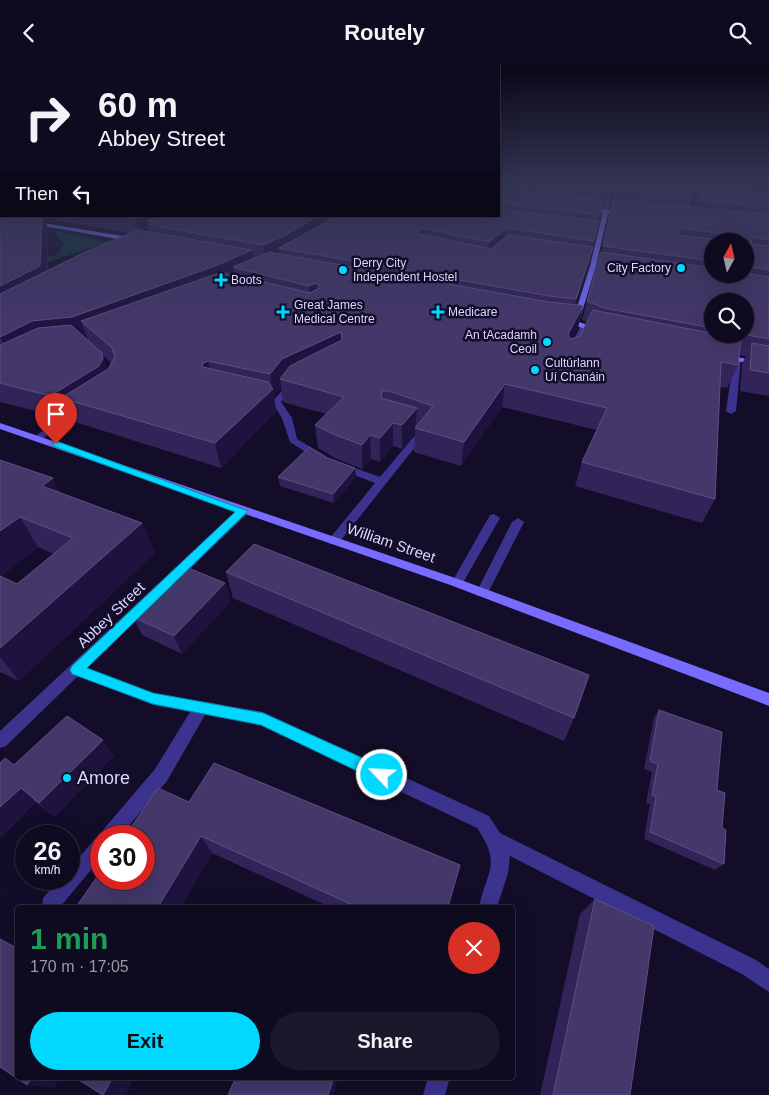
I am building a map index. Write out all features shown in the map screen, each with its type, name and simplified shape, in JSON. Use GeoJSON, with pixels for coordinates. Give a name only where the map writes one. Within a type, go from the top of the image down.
{"type":"FeatureCollection","features":[{"type":"Feature","properties":{"kind":"main road"},"geometry":{"type":"LineString","coordinates":[[88,231],[142,240],[125,247]]}},
{"type":"Feature","properties":{"kind":"main road"},"geometry":{"type":"LineString","coordinates":[[576,321],[594,264],[602,231]]}},
{"type":"Feature","properties":{"kind":"main road"},"geometry":{"type":"LineString","coordinates":[[558,319],[576,321],[584,327],[605,333]]}},
{"type":"Feature","properties":{"kind":"main road"},"geometry":{"type":"LineString","coordinates":[[718,355],[769,365]]}},
{"type":"Feature","properties":{"kind":"main road","name":"William Street"},"geometry":{"type":"LineString","coordinates":[[0,426],[37,437],[243,511],[458,583],[769,700]]}},
{"type":"Feature","properties":{"kind":"street"},"geometry":{"type":"LineString","coordinates":[[591,233],[601,234]]}},
{"type":"Feature","properties":{"kind":"street"},"geometry":{"type":"LineString","coordinates":[[586,260],[603,268]]}},
{"type":"Feature","properties":{"kind":"street"},"geometry":{"type":"LineString","coordinates":[[569,357],[584,327]]}},
{"type":"Feature","properties":{"kind":"street"},"geometry":{"type":"LineString","coordinates":[[731,411],[737,359]]}},
{"type":"Feature","properties":{"kind":"street"},"geometry":{"type":"LineString","coordinates":[[306,377],[289,385],[271,401],[287,418],[293,440],[330,463],[382,482]]}},
{"type":"Feature","properties":{"kind":"street"},"geometry":{"type":"LineString","coordinates":[[37,437],[89,404]]}},
{"type":"Feature","properties":{"kind":"street"},"geometry":{"type":"LineString","coordinates":[[334,541],[425,431],[409,425]]}},
{"type":"Feature","properties":{"kind":"street","name":"Abbey Street"},"geometry":{"type":"LineString","coordinates":[[0,741],[243,511]]}},
{"type":"Feature","properties":{"kind":"street"},"geometry":{"type":"LineString","coordinates":[[458,583],[494,519]]}},
{"type":"Feature","properties":{"kind":"street"},"geometry":{"type":"LineString","coordinates":[[482,593],[518,522]]}},
{"type":"Feature","properties":{"kind":"street"},"geometry":{"type":"LineString","coordinates":[[77,670],[153,699],[263,719],[483,822],[497,840],[749,967],[769,982]]}},
{"type":"Feature","properties":{"kind":"street"},"geometry":{"type":"LineString","coordinates":[[118,825],[161,775],[201,708]]}},
{"type":"Feature","properties":{"kind":"street"},"geometry":{"type":"LineString","coordinates":[[489,905],[502,864],[497,840]]}},
{"type":"Feature","properties":{"kind":"street"},"geometry":{"type":"LineString","coordinates":[[50,905],[90,858]]}},
{"type":"Feature","properties":{"kind":"street"},"geometry":{"type":"LineString","coordinates":[[434,1095],[438,1080]]}},
{"type":"Feature","properties":{"kind":"green space"},"geometry":{"type":"Polygon","coordinates":[[[55,232],[109,242],[42,264],[0,264],[55,255],[64,245],[55,232]]]}},
{"type":"Feature","properties":{"kind":"building"},"geometry":{"type":"Polygon","coordinates":[[[0,231],[41,231],[40,266],[0,286],[0,231]]]}},
{"type":"Feature","properties":{"kind":"building"},"geometry":{"type":"Polygon","coordinates":[[[135,231],[252,250],[215,266],[72,317],[32,321],[0,337],[0,294],[85,252],[135,231]]]}},
{"type":"Feature","properties":{"kind":"building"},"geometry":{"type":"Polygon","coordinates":[[[184,231],[293,231],[263,245],[184,231]]]}},
{"type":"Feature","properties":{"kind":"building"},"geometry":{"type":"Polygon","coordinates":[[[310,231],[419,231],[420,234],[491,249],[508,235],[593,247],[576,299],[549,296],[279,248],[310,231]]]}},
{"type":"Feature","properties":{"kind":"building"},"geometry":{"type":"Polygon","coordinates":[[[437,231],[503,231],[489,242],[437,231]]]}},
{"type":"Feature","properties":{"kind":"building"},"geometry":{"type":"Polygon","coordinates":[[[528,231],[596,231],[594,241],[528,231]]]}},
{"type":"Feature","properties":{"kind":"building"},"geometry":{"type":"Polygon","coordinates":[[[606,231],[678,231],[677,235],[704,238],[704,260],[603,246],[606,231]]]}},
{"type":"Feature","properties":{"kind":"building"},"geometry":{"type":"Polygon","coordinates":[[[704,231],[769,231],[769,240],[754,237],[754,233],[704,231]]]}},
{"type":"Feature","properties":{"kind":"building"},"geometry":{"type":"Polygon","coordinates":[[[754,244],[769,246],[769,270],[754,268],[754,244]]]}},
{"type":"Feature","properties":{"kind":"building"},"geometry":{"type":"Polygon","coordinates":[[[269,252],[549,302],[583,306],[568,334],[570,339],[580,336],[593,310],[704,332],[704,343],[741,343],[738,365],[721,362],[715,499],[582,462],[607,408],[505,384],[464,442],[415,428],[433,406],[389,391],[382,391],[381,398],[417,408],[402,425],[393,423],[380,438],[370,435],[362,445],[333,434],[315,425],[344,397],[280,379],[290,366],[342,340],[341,332],[282,359],[270,374],[208,361],[202,364],[203,367],[268,382],[273,389],[215,443],[61,398],[108,369],[115,357],[112,348],[81,321],[222,272],[310,293],[321,287],[316,283],[309,286],[233,267],[269,252]]]}},
{"type":"Feature","properties":{"kind":"building"},"geometry":{"type":"Polygon","coordinates":[[[601,252],[704,267],[704,283],[754,283],[754,274],[769,277],[769,339],[754,336],[754,293],[704,293],[704,327],[604,308],[587,301],[601,252]]]}},
{"type":"Feature","properties":{"kind":"building"},"geometry":{"type":"Polygon","coordinates":[[[71,325],[102,353],[103,358],[99,366],[50,396],[0,383],[0,345],[38,328],[71,325]]]}},
{"type":"Feature","properties":{"kind":"building"},"geometry":{"type":"Polygon","coordinates":[[[752,343],[769,346],[769,373],[750,370],[752,343]]]}},
{"type":"Feature","properties":{"kind":"building"},"geometry":{"type":"Polygon","coordinates":[[[309,447],[325,457],[355,468],[333,494],[278,477],[309,447]]]}},
{"type":"Feature","properties":{"kind":"building"},"geometry":{"type":"Polygon","coordinates":[[[0,460],[53,478],[42,486],[142,523],[0,648],[0,576],[17,584],[73,538],[20,517],[0,531],[0,460]]]}},
{"type":"Feature","properties":{"kind":"building"},"geometry":{"type":"Polygon","coordinates":[[[254,544],[589,675],[574,718],[226,572],[254,544]]]}},
{"type":"Feature","properties":{"kind":"building"},"geometry":{"type":"Polygon","coordinates":[[[186,567],[225,583],[174,636],[133,617],[186,567]]]}},
{"type":"Feature","properties":{"kind":"building"},"geometry":{"type":"Polygon","coordinates":[[[659,710],[722,732],[717,790],[725,793],[722,828],[726,830],[724,864],[650,832],[656,797],[652,795],[658,764],[650,761],[659,710]]]}},
{"type":"Feature","properties":{"kind":"building"},"geometry":{"type":"Polygon","coordinates":[[[67,716],[103,740],[39,803],[21,788],[0,807],[0,763],[5,758],[14,765],[67,716]]]}},
{"type":"Feature","properties":{"kind":"building"},"geometry":{"type":"Polygon","coordinates":[[[214,763],[460,865],[449,905],[353,905],[201,836],[159,905],[77,905],[90,887],[90,890],[155,890],[155,825],[133,825],[158,788],[189,802],[214,763]]]}},
{"type":"Feature","properties":{"kind":"building"},"geometry":{"type":"Polygon","coordinates":[[[595,899],[654,926],[630,1095],[553,1095],[595,899]]]}},
{"type":"Feature","properties":{"kind":"building"},"geometry":{"type":"Polygon","coordinates":[[[0,939],[15,947],[15,1077],[0,1067],[0,939]]]}},
{"type":"Feature","properties":{"kind":"building"},"geometry":{"type":"Polygon","coordinates":[[[20,1080],[30,1080],[27,1085],[20,1080]]]}},
{"type":"Feature","properties":{"kind":"building"},"geometry":{"type":"Polygon","coordinates":[[[79,1080],[111,1080],[103,1095],[79,1080]]]}},
{"type":"Feature","properties":{"kind":"building"},"geometry":{"type":"Polygon","coordinates":[[[235,1080],[333,1080],[328,1095],[228,1095],[235,1080]]]}},
{"type":"Feature","properties":{"kind":"place","name":"City Factory"},"geometry":{"type":"Point","coordinates":[681,268]}},
{"type":"Feature","properties":{"kind":"place","name":"Derry City Independent Hostel"},"geometry":{"type":"Point","coordinates":[343,270]}},
{"type":"Feature","properties":{"kind":"place","name":"Boots"},"geometry":{"type":"Point","coordinates":[221,280]}},
{"type":"Feature","properties":{"kind":"place","name":"Great James Medical Centre"},"geometry":{"type":"Point","coordinates":[283,312]}},
{"type":"Feature","properties":{"kind":"place","name":"Medicare"},"geometry":{"type":"Point","coordinates":[438,312]}},
{"type":"Feature","properties":{"kind":"place","name":"An tAcadamh Ceoil"},"geometry":{"type":"Point","coordinates":[547,342]}},
{"type":"Feature","properties":{"kind":"place","name":"Cultúrlann Uí Chanáin"},"geometry":{"type":"Point","coordinates":[535,370]}},
{"type":"Feature","properties":{"kind":"place","name":"Amore"},"geometry":{"type":"Point","coordinates":[67,778]}},
{"type":"Feature","properties":{"kind":"route"},"geometry":{"type":"LineString","coordinates":[[56,444],[243,511],[77,670],[153,699],[263,719],[382,775]]}}]}
